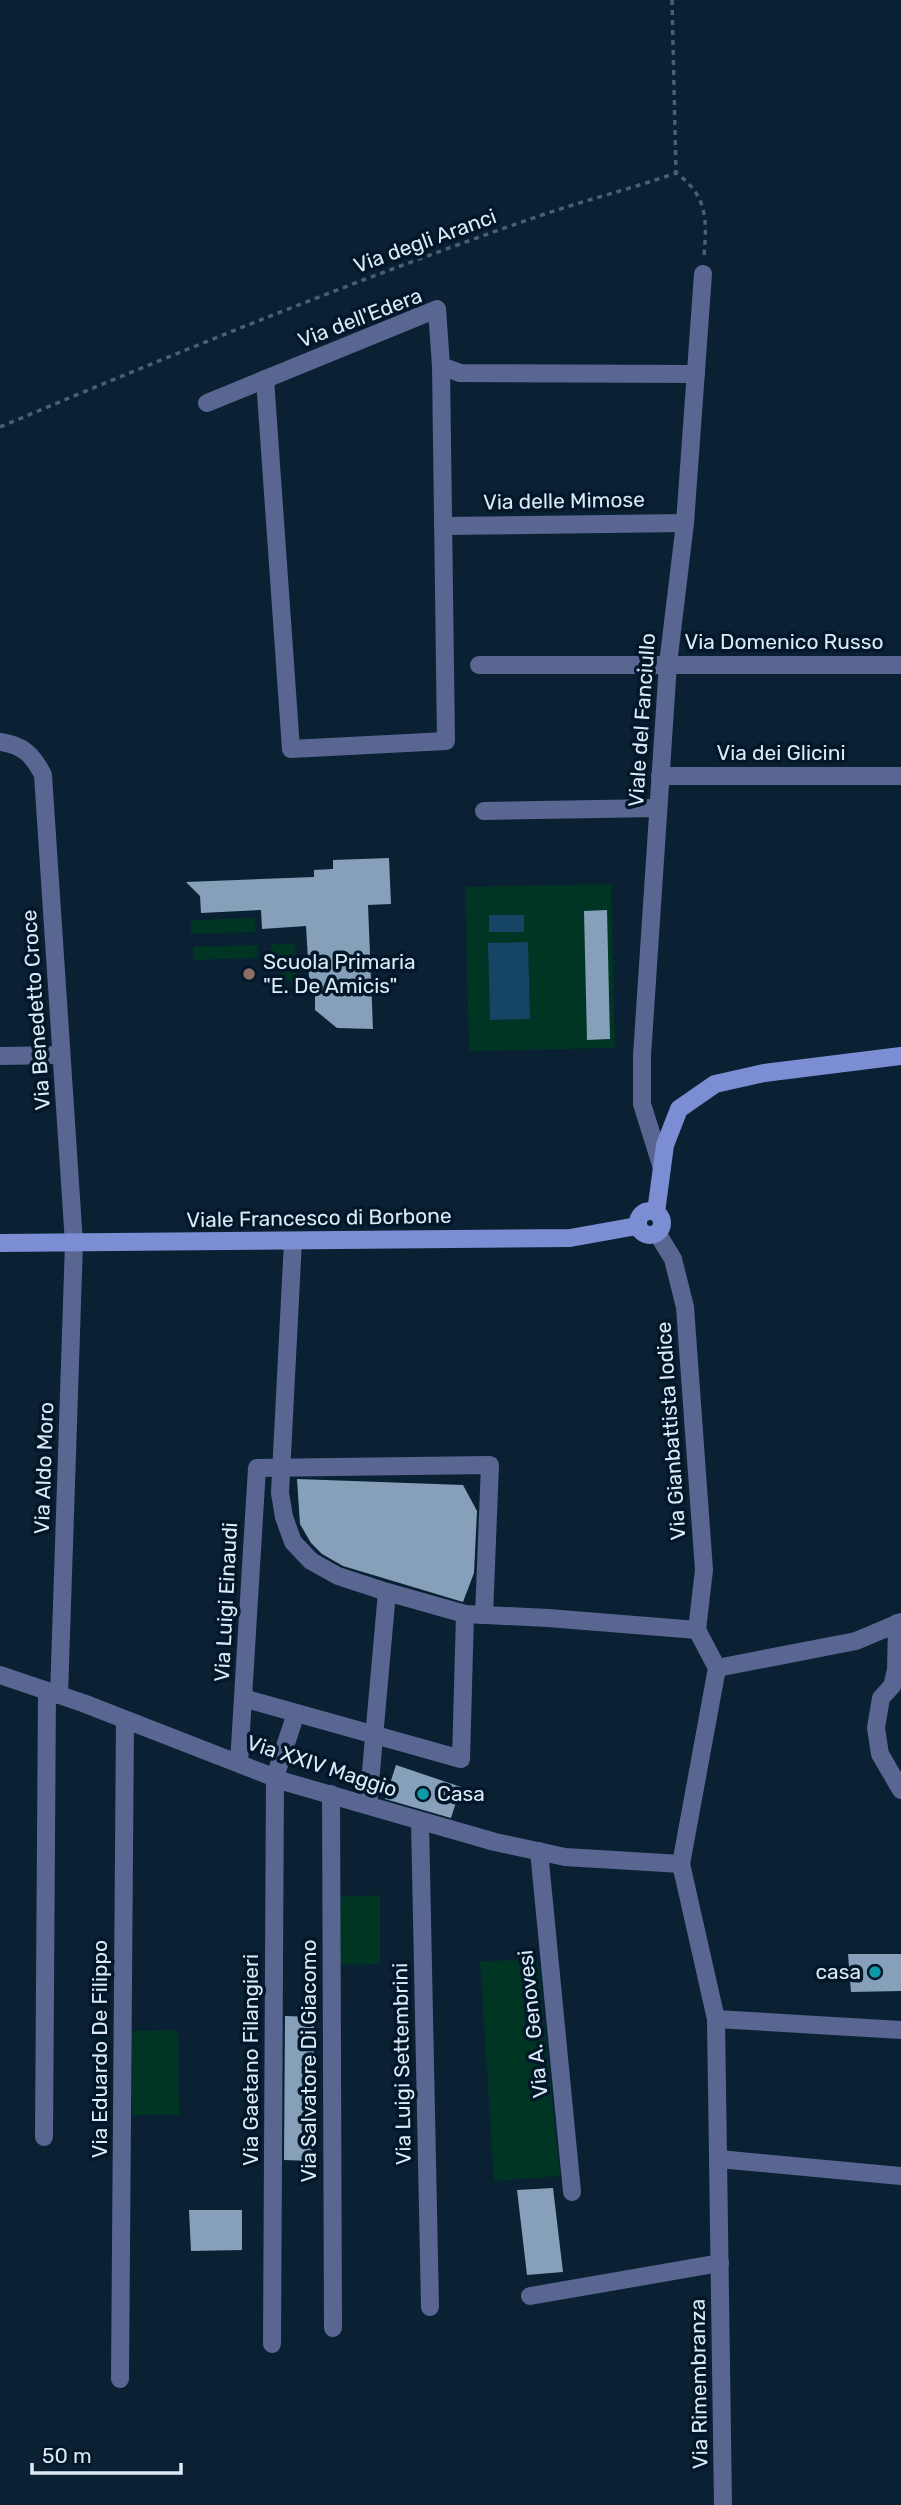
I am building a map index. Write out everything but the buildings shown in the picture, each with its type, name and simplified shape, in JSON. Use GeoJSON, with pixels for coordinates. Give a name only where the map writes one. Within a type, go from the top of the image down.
{"type":"FeatureCollection","features":[{"type":"Feature","properties":{"kind":"street","name":"Viale del Fanciullo"},"geometry":{"type":"LineString","coordinates":[[662,1168],[642,1104],[642,1056],[668,664],[685,523],[703,274]]}},
{"type":"Feature","properties":{"kind":"street","name":"Via dell'Edera"},"geometry":{"type":"LineString","coordinates":[[206,403],[437,309],[441,366]]}},
{"type":"Feature","properties":{"kind":"street"},"geometry":{"type":"LineString","coordinates":[[265,379],[291,749],[446,741],[441,366],[460,373],[696,374]]}},
{"type":"Feature","properties":{"kind":"street","name":"Via delle Mimose"},"geometry":{"type":"LineString","coordinates":[[443,526],[685,523]]}},
{"type":"Feature","properties":{"kind":"street","name":"Via Domenico Russo"},"geometry":{"type":"LineString","coordinates":[[479,665],[901,666]]}},
{"type":"Feature","properties":{"kind":"street","name":"Via Benedetto Croce"},"geometry":{"type":"LineString","coordinates":[[0,742],[9,743],[34,756],[43,775],[74,1243]]}},
{"type":"Feature","properties":{"kind":"street","name":"Via dei Glicini"},"geometry":{"type":"LineString","coordinates":[[660,776],[901,776]]}},
{"type":"Feature","properties":{"kind":"street"},"geometry":{"type":"LineString","coordinates":[[484,811],[658,808]]}},
{"type":"Feature","properties":{"kind":"street"},"geometry":{"type":"LineString","coordinates":[[0,1056],[61,1055]]}},
{"type":"Feature","properties":{"kind":"street"},"geometry":{"type":"LineString","coordinates":[[656,1212],[648,1211],[640,1215],[637,1226],[645,1235],[657,1233],[662,1223],[656,1212],[665,1145],[679,1109],[715,1084],[764,1073],[901,1056]]}},
{"type":"Feature","properties":{"kind":"street","name":"Viale Francesco di Borbone"},"geometry":{"type":"LineString","coordinates":[[0,1243],[570,1238],[637,1226]]}},
{"type":"Feature","properties":{"kind":"street","name":"Via Gianbattista Iodice"},"geometry":{"type":"LineString","coordinates":[[657,1233],[673,1259],[685,1307],[704,1570],[697,1630]]}},
{"type":"Feature","properties":{"kind":"street"},"geometry":{"type":"LineString","coordinates":[[293,1241],[280,1493],[284,1517],[293,1542],[311,1561],[338,1576],[465,1614],[697,1630],[716,1668],[681,1864]]}},
{"type":"Feature","properties":{"kind":"street","name":"Via Aldo Moro"},"geometry":{"type":"LineString","coordinates":[[44,2137],[53,1693],[74,1243]]}},
{"type":"Feature","properties":{"kind":"street"},"geometry":{"type":"LineString","coordinates":[[281,1467],[490,1465],[484,1615]]}},
{"type":"Feature","properties":{"kind":"street","name":"Via Luigi Einaudi"},"geometry":{"type":"LineString","coordinates":[[239,1763],[257,1468],[281,1467]]}},
{"type":"Feature","properties":{"kind":"street"},"geometry":{"type":"LineString","coordinates":[[368,1805],[387,1592]]}},
{"type":"Feature","properties":{"kind":"street"},"geometry":{"type":"LineString","coordinates":[[243,1698],[461,1759],[465,1614]]}},
{"type":"Feature","properties":{"kind":"street"},"geometry":{"type":"LineString","coordinates":[[716,1668],[856,1641],[899,1623],[897,1670],[892,1686],[881,1698],[876,1728],[880,1754],[901,1790]]}},
{"type":"Feature","properties":{"kind":"street","name":"Via XXIV Maggio"},"geometry":{"type":"LineString","coordinates":[[0,1675],[275,1777],[495,1842],[565,1857],[681,1864]]}},
{"type":"Feature","properties":{"kind":"street","name":"Via Gaetano Filangieri"},"geometry":{"type":"LineString","coordinates":[[272,2344],[275,1777],[296,1713]]}},
{"type":"Feature","properties":{"kind":"street","name":"Via Eduardo De Filippo"},"geometry":{"type":"LineString","coordinates":[[120,2379],[125,1720]]}},
{"type":"Feature","properties":{"kind":"street","name":"Via Salvatore Di Giacomo"},"geometry":{"type":"LineString","coordinates":[[331,1794],[333,2328]]}},
{"type":"Feature","properties":{"kind":"street","name":"Via Luigi Settembrini"},"geometry":{"type":"LineString","coordinates":[[420,1821],[430,2307]]}},
{"type":"Feature","properties":{"kind":"street","name":"Via A. Genovesi"},"geometry":{"type":"LineString","coordinates":[[539,1851],[572,2192]]}},
{"type":"Feature","properties":{"kind":"street","name":"Via Rimembranza"},"geometry":{"type":"LineString","coordinates":[[681,1864],[716,2019],[723,2505]]}},
{"type":"Feature","properties":{"kind":"street"},"geometry":{"type":"LineString","coordinates":[[716,2019],[901,2030]]}},
{"type":"Feature","properties":{"kind":"street"},"geometry":{"type":"LineString","coordinates":[[719,2159],[901,2176]]}},
{"type":"Feature","properties":{"kind":"street"},"geometry":{"type":"LineString","coordinates":[[530,2296],[720,2263]]}},
{"type":"Feature","properties":{"kind":"path"},"geometry":{"type":"LineString","coordinates":[[672,0],[676,173],[692,185],[701,199],[706,233],[703,274]]}},
{"type":"Feature","properties":{"kind":"path","name":"Via degli Aranci"},"geometry":{"type":"LineString","coordinates":[[0,427],[187,348],[395,268],[518,223],[676,173]]}},
{"type":"Feature","properties":{"kind":"green space"},"geometry":{"type":"Polygon","coordinates":[[[611,884],[615,1048],[469,1051],[465,887],[611,884]]]}},
{"type":"Feature","properties":{"kind":"green space"},"geometry":{"type":"Polygon","coordinates":[[[255,918],[255,932],[191,934],[191,920],[255,918]]]}},
{"type":"Feature","properties":{"kind":"green space"},"geometry":{"type":"Polygon","coordinates":[[[295,943],[298,989],[272,965],[271,944],[295,943]]]}},
{"type":"Feature","properties":{"kind":"green space"},"geometry":{"type":"Polygon","coordinates":[[[257,945],[257,958],[193,960],[193,947],[257,945]]]}},
{"type":"Feature","properties":{"kind":"green space"},"geometry":{"type":"Polygon","coordinates":[[[380,1895],[380,1964],[338,1965],[336,1897],[380,1895]]]}},
{"type":"Feature","properties":{"kind":"green space"},"geometry":{"type":"Polygon","coordinates":[[[538,1960],[560,2176],[494,2181],[480,1961],[538,1960]]]}},
{"type":"Feature","properties":{"kind":"green space"},"geometry":{"type":"Polygon","coordinates":[[[178,2030],[179,2115],[132,2115],[131,2031],[178,2030]]]}},
{"type":"Feature","properties":{"kind":"water"},"geometry":{"type":"Polygon","coordinates":[[[489,915],[524,915],[524,932],[489,932],[489,915]]]}},
{"type":"Feature","properties":{"kind":"water"},"geometry":{"type":"Polygon","coordinates":[[[528,942],[530,1019],[490,1020],[488,943],[528,942]]]}},
{"type":"Feature","properties":{"kind":"place","name":"Scuola Primaria \"E. De Amicis\""},"geometry":{"type":"Point","coordinates":[249,974]}},
{"type":"Feature","properties":{"kind":"place","name":"Casa"},"geometry":{"type":"Point","coordinates":[423,1794]}},
{"type":"Feature","properties":{"kind":"place","name":"casa"},"geometry":{"type":"Point","coordinates":[875,1972]}}]}
